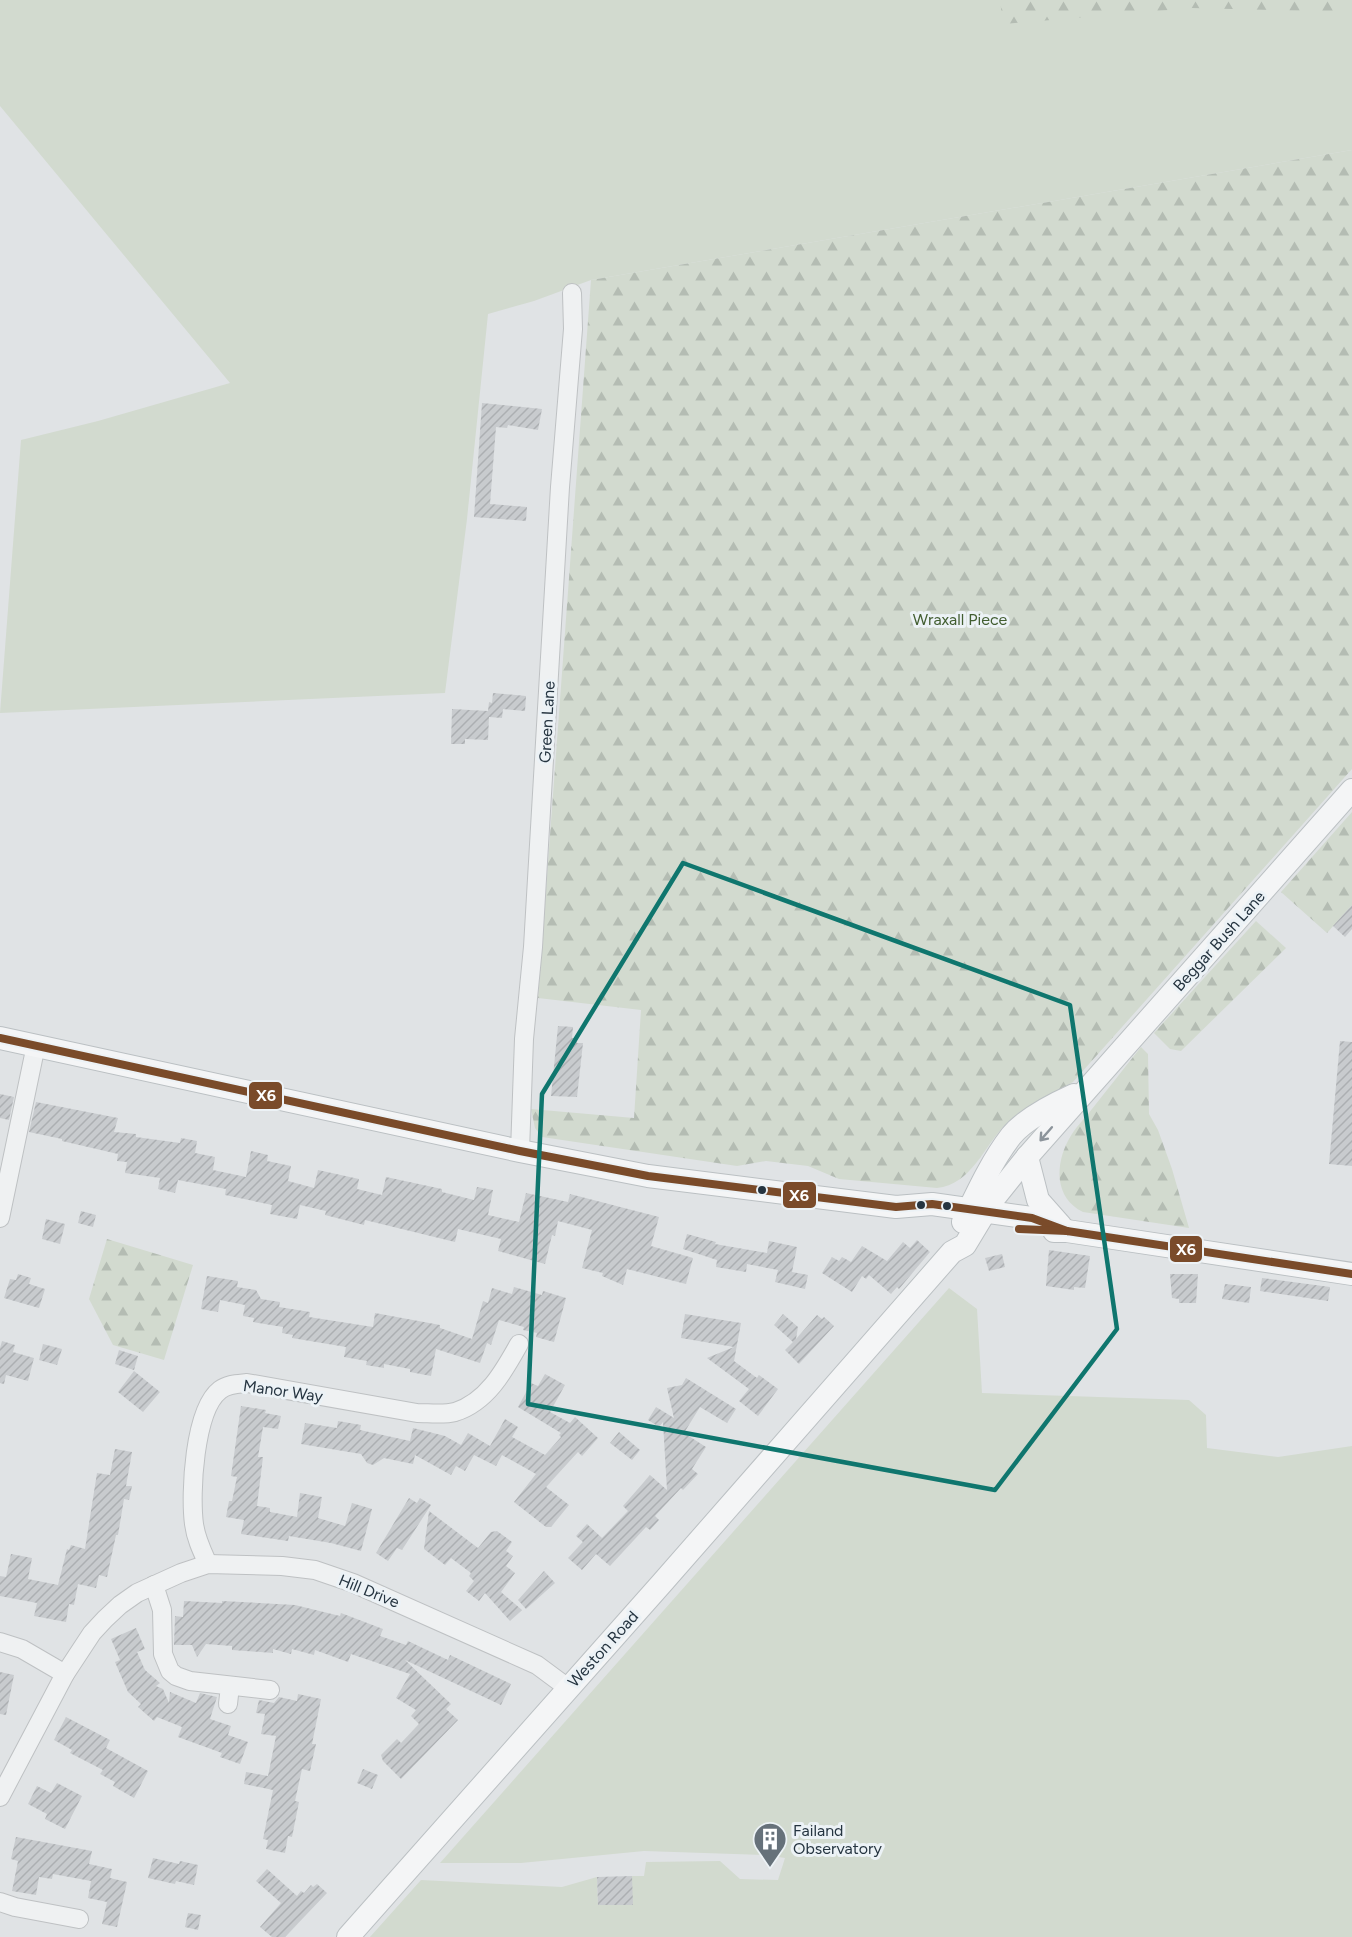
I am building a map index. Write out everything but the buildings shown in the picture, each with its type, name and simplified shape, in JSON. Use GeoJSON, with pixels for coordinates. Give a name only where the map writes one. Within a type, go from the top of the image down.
{"type":"FeatureCollection","features":[{"type":"Feature","properties":{"kind":"main road","name":"Beggar Bush Lane"},"geometry":{"type":"LineString","coordinates":[[974,1217],[1084,1090],[1352,790]]}},
{"type":"Feature","properties":{"kind":"main road"},"geometry":{"type":"LineString","coordinates":[[0,1038],[520,1151],[665,1180],[896,1207],[925,1218],[1032,1218],[1067,1231],[1352,1274]]}},
{"type":"Feature","properties":{"kind":"main road","name":"Beggar Bush Lane"},"geometry":{"type":"LineString","coordinates":[[974,1217],[988,1172],[1012,1135],[1063,1100],[1084,1090]]}},
{"type":"Feature","properties":{"kind":"main road"},"geometry":{"type":"LineString","coordinates":[[1027,1157],[1038,1200],[1067,1231]]}},
{"type":"Feature","properties":{"kind":"main road","name":"Weston Road"},"geometry":{"type":"LineString","coordinates":[[348,1937],[952,1252],[955,1240],[974,1217]]}},
{"type":"Feature","properties":{"kind":"street","name":"Green Lane"},"geometry":{"type":"LineString","coordinates":[[520,1151],[524,1039],[533,947],[560,487],[573,329],[572,293]]}},
{"type":"Feature","properties":{"kind":"street"},"geometry":{"type":"LineString","coordinates":[[0,1218],[36,1046]]}},
{"type":"Feature","properties":{"kind":"street","name":"Manor Way"},"geometry":{"type":"LineString","coordinates":[[208,1564],[198,1542],[193,1511],[196,1447],[205,1412],[220,1390],[233,1384],[247,1383],[417,1413],[446,1413],[462,1409],[492,1387],[514,1366],[519,1344]]}},
{"type":"Feature","properties":{"kind":"street","name":"Hill Drive"},"geometry":{"type":"LineString","coordinates":[[0,1797],[65,1674],[92,1633],[120,1605],[137,1593],[181,1573],[208,1564],[282,1566],[315,1570],[353,1583],[537,1665],[568,1688]]}},
{"type":"Feature","properties":{"kind":"street"},"geometry":{"type":"LineString","coordinates":[[154,1585],[163,1619],[164,1654],[170,1671],[183,1680],[229,1695],[270,1690]]}},
{"type":"Feature","properties":{"kind":"street"},"geometry":{"type":"LineString","coordinates":[[0,1642],[22,1649],[65,1674]]}},
{"type":"Feature","properties":{"kind":"street"},"geometry":{"type":"LineString","coordinates":[[0,1902],[15,1907],[69,1911]]}},
{"type":"Feature","properties":{"kind":"highlighted area"},"geometry":{"type":"Polygon","coordinates":[[[683,863],[1070,1005],[1117,1329],[995,1490],[528,1404],[542,1094],[683,863]]]}},
{"type":"Feature","properties":{"kind":"green space"},"geometry":{"type":"Polygon","coordinates":[[[0,0],[1352,0],[1352,150],[591,280],[534,301],[488,314],[467,519],[445,693],[0,713],[21,440],[98,421],[230,383],[0,106],[0,0]]]}},
{"type":"Feature","properties":{"kind":"green space"},"geometry":{"type":"Polygon","coordinates":[[[1000,0],[1352,0],[1352,12],[1192,8],[1003,24],[1000,0]]]}},
{"type":"Feature","properties":{"kind":"green space","name":"Wraxall Piece"},"geometry":{"type":"Polygon","coordinates":[[[1352,150],[1352,769],[1073,1082],[1013,1118],[998,1133],[968,1172],[949,1185],[937,1188],[839,1179],[808,1166],[766,1161],[737,1166],[542,1137],[535,1128],[531,1109],[634,1118],[641,1010],[538,998],[591,280],[1352,150]]]}},
{"type":"Feature","properties":{"kind":"green space"},"geometry":{"type":"Polygon","coordinates":[[[1352,812],[1352,905],[1327,933],[1281,892],[1352,812]]]}},
{"type":"Feature","properties":{"kind":"green space"},"geometry":{"type":"Polygon","coordinates":[[[1256,921],[1286,948],[1181,1051],[1170,1049],[1154,1033],[1256,921]]]}},
{"type":"Feature","properties":{"kind":"green space"},"geometry":{"type":"Polygon","coordinates":[[[1141,1047],[1148,1054],[1149,1114],[1158,1130],[1172,1169],[1189,1228],[1083,1212],[1073,1206],[1062,1189],[1061,1159],[1069,1139],[1141,1047]]]}},
{"type":"Feature","properties":{"kind":"green space"},"geometry":{"type":"Polygon","coordinates":[[[107,1239],[193,1265],[164,1360],[113,1345],[89,1299],[107,1239]]]}},
{"type":"Feature","properties":{"kind":"green space"},"geometry":{"type":"Polygon","coordinates":[[[949,1288],[977,1309],[982,1393],[1189,1400],[1206,1415],[1207,1448],[1278,1457],[1352,1446],[1352,1937],[370,1937],[421,1880],[562,1887],[597,1877],[598,1905],[632,1905],[632,1876],[644,1876],[646,1862],[720,1861],[740,1879],[778,1880],[785,1858],[766,1855],[644,1851],[521,1863],[440,1863],[949,1288]]]}},
{"type":"Feature","properties":{"kind":"transit line","name":"X6"},"geometry":{"type":"LineString","coordinates":[[0,1038],[520,1151],[648,1176],[896,1207],[932,1204],[1032,1218],[1067,1231]]}},
{"type":"Feature","properties":{"kind":"transit line","name":"X6"},"geometry":{"type":"LineString","coordinates":[[1019,1229],[1067,1231],[1352,1274]]}},
{"type":"Feature","properties":{"kind":"place","name":"Failand Observatory"},"geometry":{"type":"Point","coordinates":[770,1868]}}]}
